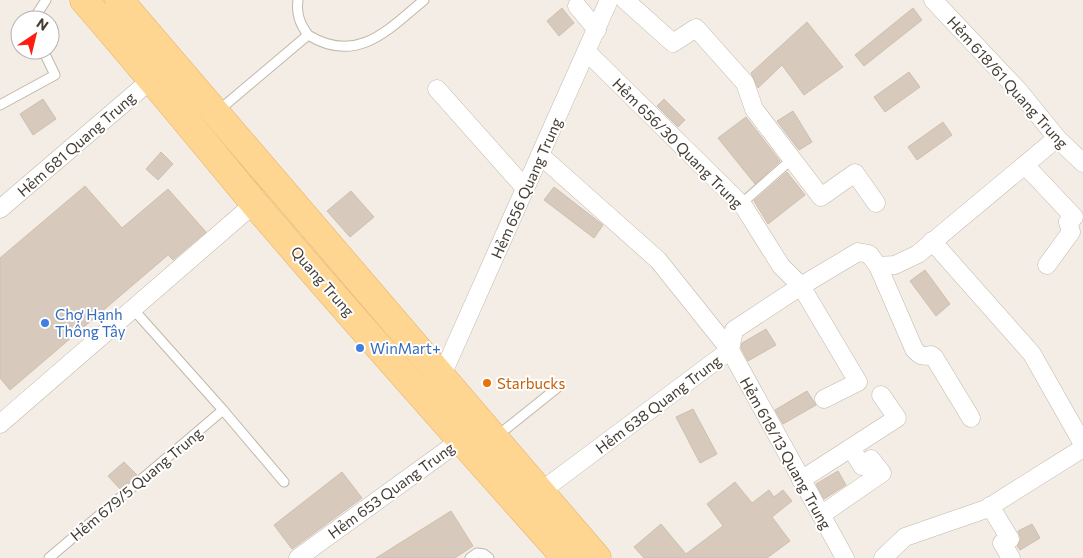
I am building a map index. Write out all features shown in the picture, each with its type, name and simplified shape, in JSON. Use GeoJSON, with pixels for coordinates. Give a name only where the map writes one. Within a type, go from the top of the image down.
{"type":"FeatureCollection","features":[{"type":"Feature","properties":{"kind":"main road","name":"Quang Trung"},"geometry":{"type":"LineString","coordinates":[[84,0],[109,11],[152,79],[255,203],[461,440],[575,555]]}},
{"type":"Feature","properties":{"kind":"main road","name":"Quang Trung"},"geometry":{"type":"LineString","coordinates":[[119,0],[442,375],[540,492],[575,555]]}},
{"type":"Feature","properties":{"kind":"street","name":"Hẻm 656 Quang Trung"},"geometry":{"type":"LineString","coordinates":[[442,375],[609,0]]}},
{"type":"Feature","properties":{"kind":"street"},"geometry":{"type":"LineString","coordinates":[[626,0],[673,43],[696,28],[745,83],[754,109],[821,196],[855,173],[876,203]]}},
{"type":"Feature","properties":{"kind":"street","name":"Hẻm 618/61 Quang Trung"},"geometry":{"type":"LineString","coordinates":[[933,0],[1018,90],[1057,138],[1083,163]]}},
{"type":"Feature","properties":{"kind":"street"},"geometry":{"type":"LineString","coordinates":[[575,3],[597,30]]}},
{"type":"Feature","properties":{"kind":"street","name":"Hẻm 656/30 Quang Trung"},"geometry":{"type":"LineString","coordinates":[[587,52],[741,204],[781,266],[801,286],[858,382],[824,399]]}},
{"type":"Feature","properties":{"kind":"street","name":"Hẻm 681 Quang Trung"},"geometry":{"type":"LineString","coordinates":[[0,210],[152,79]]}},
{"type":"Feature","properties":{"kind":"street"},"geometry":{"type":"LineString","coordinates":[[437,89],[525,188]]}},
{"type":"Feature","properties":{"kind":"street"},"geometry":{"type":"LineString","coordinates":[[971,418],[934,356],[932,354],[919,355],[914,349],[878,266],[895,265],[918,254],[1057,138]]}},
{"type":"Feature","properties":{"kind":"street","name":"Hẻm 618/13 Quang Trung"},"geometry":{"type":"LineString","coordinates":[[540,155],[658,260],[730,350],[845,558]]}},
{"type":"Feature","properties":{"kind":"street"},"geometry":{"type":"LineString","coordinates":[[1025,165],[1074,217],[1068,222],[1071,232],[1047,265]]}},
{"type":"Feature","properties":{"kind":"street"},"geometry":{"type":"LineString","coordinates":[[0,424],[255,203]]}},
{"type":"Feature","properties":{"kind":"street"},"geometry":{"type":"LineString","coordinates":[[932,241],[1032,354],[1083,444]]}},
{"type":"Feature","properties":{"kind":"street","name":"Hẻm 638 Quang Trung"},"geometry":{"type":"LineString","coordinates":[[540,492],[730,350],[734,330],[801,286],[858,252],[869,254],[878,266]]}},
{"type":"Feature","properties":{"kind":"street"},"geometry":{"type":"LineString","coordinates":[[801,480],[897,418],[881,395]]}},
{"type":"Feature","properties":{"kind":"street","name":"Hẻm 653 Quang Trung"},"geometry":{"type":"LineString","coordinates":[[298,558],[461,440]]}},
{"type":"Feature","properties":{"kind":"street"},"geometry":{"type":"LineString","coordinates":[[821,515],[882,473],[871,459],[862,466],[850,448]]}},
{"type":"Feature","properties":{"kind":"street"},"geometry":{"type":"LineString","coordinates":[[883,558],[905,537],[990,506],[1083,448]]}},
{"type":"Feature","properties":{"kind":"street"},"geometry":{"type":"LineString","coordinates":[[990,506],[1010,539],[1002,543],[1011,558]]}},
{"type":"Feature","properties":{"kind":"lane"},"geometry":{"type":"LineString","coordinates":[[298,0],[297,10],[300,24],[308,36],[332,46],[346,47],[359,45],[387,31],[424,0]]}},
{"type":"Feature","properties":{"kind":"lane"},"geometry":{"type":"LineString","coordinates":[[216,113],[308,36]]}},
{"type":"Feature","properties":{"kind":"lane"},"geometry":{"type":"LineString","coordinates":[[0,105],[54,75],[47,60]]}},
{"type":"Feature","properties":{"kind":"lane"},"geometry":{"type":"LineString","coordinates":[[741,204],[792,159]]}},
{"type":"Feature","properties":{"kind":"lane"},"geometry":{"type":"LineString","coordinates":[[132,309],[223,410],[284,482]]}},
{"type":"Feature","properties":{"kind":"lane"},"geometry":{"type":"LineString","coordinates":[[495,438],[557,388]]}},
{"type":"Feature","properties":{"kind":"lane","name":"Hẻm 679/5 Quang Trung"},"geometry":{"type":"LineString","coordinates":[[49,558],[223,410]]}},
{"type":"Feature","properties":{"kind":"lane"},"geometry":{"type":"LineString","coordinates":[[470,558],[477,553],[484,554],[489,558]]}},
{"type":"Feature","properties":{"kind":"building"},"geometry":{"type":"Polygon","coordinates":[[[562,8],[574,23],[559,36],[547,21],[562,8]]]}},
{"type":"Feature","properties":{"kind":"building"},"geometry":{"type":"Polygon","coordinates":[[[913,8],[922,20],[864,66],[855,55],[913,8]]]}},
{"type":"Feature","properties":{"kind":"building"},"geometry":{"type":"Polygon","coordinates":[[[807,22],[843,67],[804,95],[782,65],[758,88],[751,73],[807,22]]]}},
{"type":"Feature","properties":{"kind":"building"},"geometry":{"type":"Polygon","coordinates":[[[909,72],[920,87],[885,112],[874,97],[909,72]]]}},
{"type":"Feature","properties":{"kind":"building"},"geometry":{"type":"Polygon","coordinates":[[[43,99],[56,119],[33,135],[20,114],[43,99]]]}},
{"type":"Feature","properties":{"kind":"building"},"geometry":{"type":"Polygon","coordinates":[[[664,99],[685,120],[678,127],[657,106],[664,99]]]}},
{"type":"Feature","properties":{"kind":"building"},"geometry":{"type":"Polygon","coordinates":[[[793,111],[812,142],[799,150],[777,121],[793,111]]]}},
{"type":"Feature","properties":{"kind":"building"},"geometry":{"type":"Polygon","coordinates":[[[746,117],[780,161],[755,184],[718,138],[746,117]]]}},
{"type":"Feature","properties":{"kind":"building"},"geometry":{"type":"Polygon","coordinates":[[[943,122],[952,135],[917,160],[908,147],[943,122]]]}},
{"type":"Feature","properties":{"kind":"building"},"geometry":{"type":"Polygon","coordinates":[[[161,152],[173,164],[158,180],[146,169],[161,152]]]}},
{"type":"Feature","properties":{"kind":"building"},"geometry":{"type":"Polygon","coordinates":[[[787,172],[805,195],[768,224],[754,201],[787,172]]]}},
{"type":"Feature","properties":{"kind":"building","name":"Chợ Hạnh Thông Tây"},"geometry":{"type":"Polygon","coordinates":[[[85,186],[122,228],[168,189],[206,232],[173,260],[168,255],[10,390],[0,378],[0,258],[85,186]]]}},
{"type":"Feature","properties":{"kind":"building"},"geometry":{"type":"Polygon","coordinates":[[[554,187],[603,225],[594,238],[544,200],[554,187]]]}},
{"type":"Feature","properties":{"kind":"building"},"geometry":{"type":"Polygon","coordinates":[[[351,191],[374,217],[350,237],[327,211],[351,191]]]}},
{"type":"Feature","properties":{"kind":"building"},"geometry":{"type":"Polygon","coordinates":[[[925,270],[950,304],[936,316],[910,281],[925,270]]]}},
{"type":"Feature","properties":{"kind":"building"},"geometry":{"type":"Polygon","coordinates":[[[766,329],[776,345],[748,361],[741,348],[742,343],[766,329]]]}},
{"type":"Feature","properties":{"kind":"building"},"geometry":{"type":"Polygon","coordinates":[[[807,391],[816,405],[783,424],[775,410],[807,391]]]}},
{"type":"Feature","properties":{"kind":"building"},"geometry":{"type":"Polygon","coordinates":[[[693,409],[717,454],[700,463],[676,417],[693,409]]]}},
{"type":"Feature","properties":{"kind":"building"},"geometry":{"type":"Polygon","coordinates":[[[124,462],[137,475],[120,489],[108,476],[124,462]]]}},
{"type":"Feature","properties":{"kind":"building"},"geometry":{"type":"Polygon","coordinates":[[[838,471],[846,485],[824,499],[816,484],[838,471]]]}},
{"type":"Feature","properties":{"kind":"building"},"geometry":{"type":"Polygon","coordinates":[[[342,472],[362,498],[292,549],[274,525],[342,472]]]}},
{"type":"Feature","properties":{"kind":"building"},"geometry":{"type":"Polygon","coordinates":[[[735,482],[752,503],[769,490],[774,497],[783,490],[792,501],[772,517],[790,541],[767,558],[644,558],[634,547],[661,524],[686,554],[723,526],[707,504],[735,482]]]}},
{"type":"Feature","properties":{"kind":"building"},"geometry":{"type":"Polygon","coordinates":[[[451,511],[473,546],[455,558],[376,558],[451,511]]]}},
{"type":"Feature","properties":{"kind":"building"},"geometry":{"type":"Polygon","coordinates":[[[1032,524],[1040,538],[1020,550],[1017,546],[1021,539],[1018,531],[1032,524]]]}},
{"type":"Feature","properties":{"kind":"place","name":"Chợ Hạnh Thông Tây"},"geometry":{"type":"Point","coordinates":[45,323]}},
{"type":"Feature","properties":{"kind":"place","name":"WinMart+"},"geometry":{"type":"Point","coordinates":[360,348]}},
{"type":"Feature","properties":{"kind":"place","name":"Starbucks"},"geometry":{"type":"Point","coordinates":[487,383]}}]}
